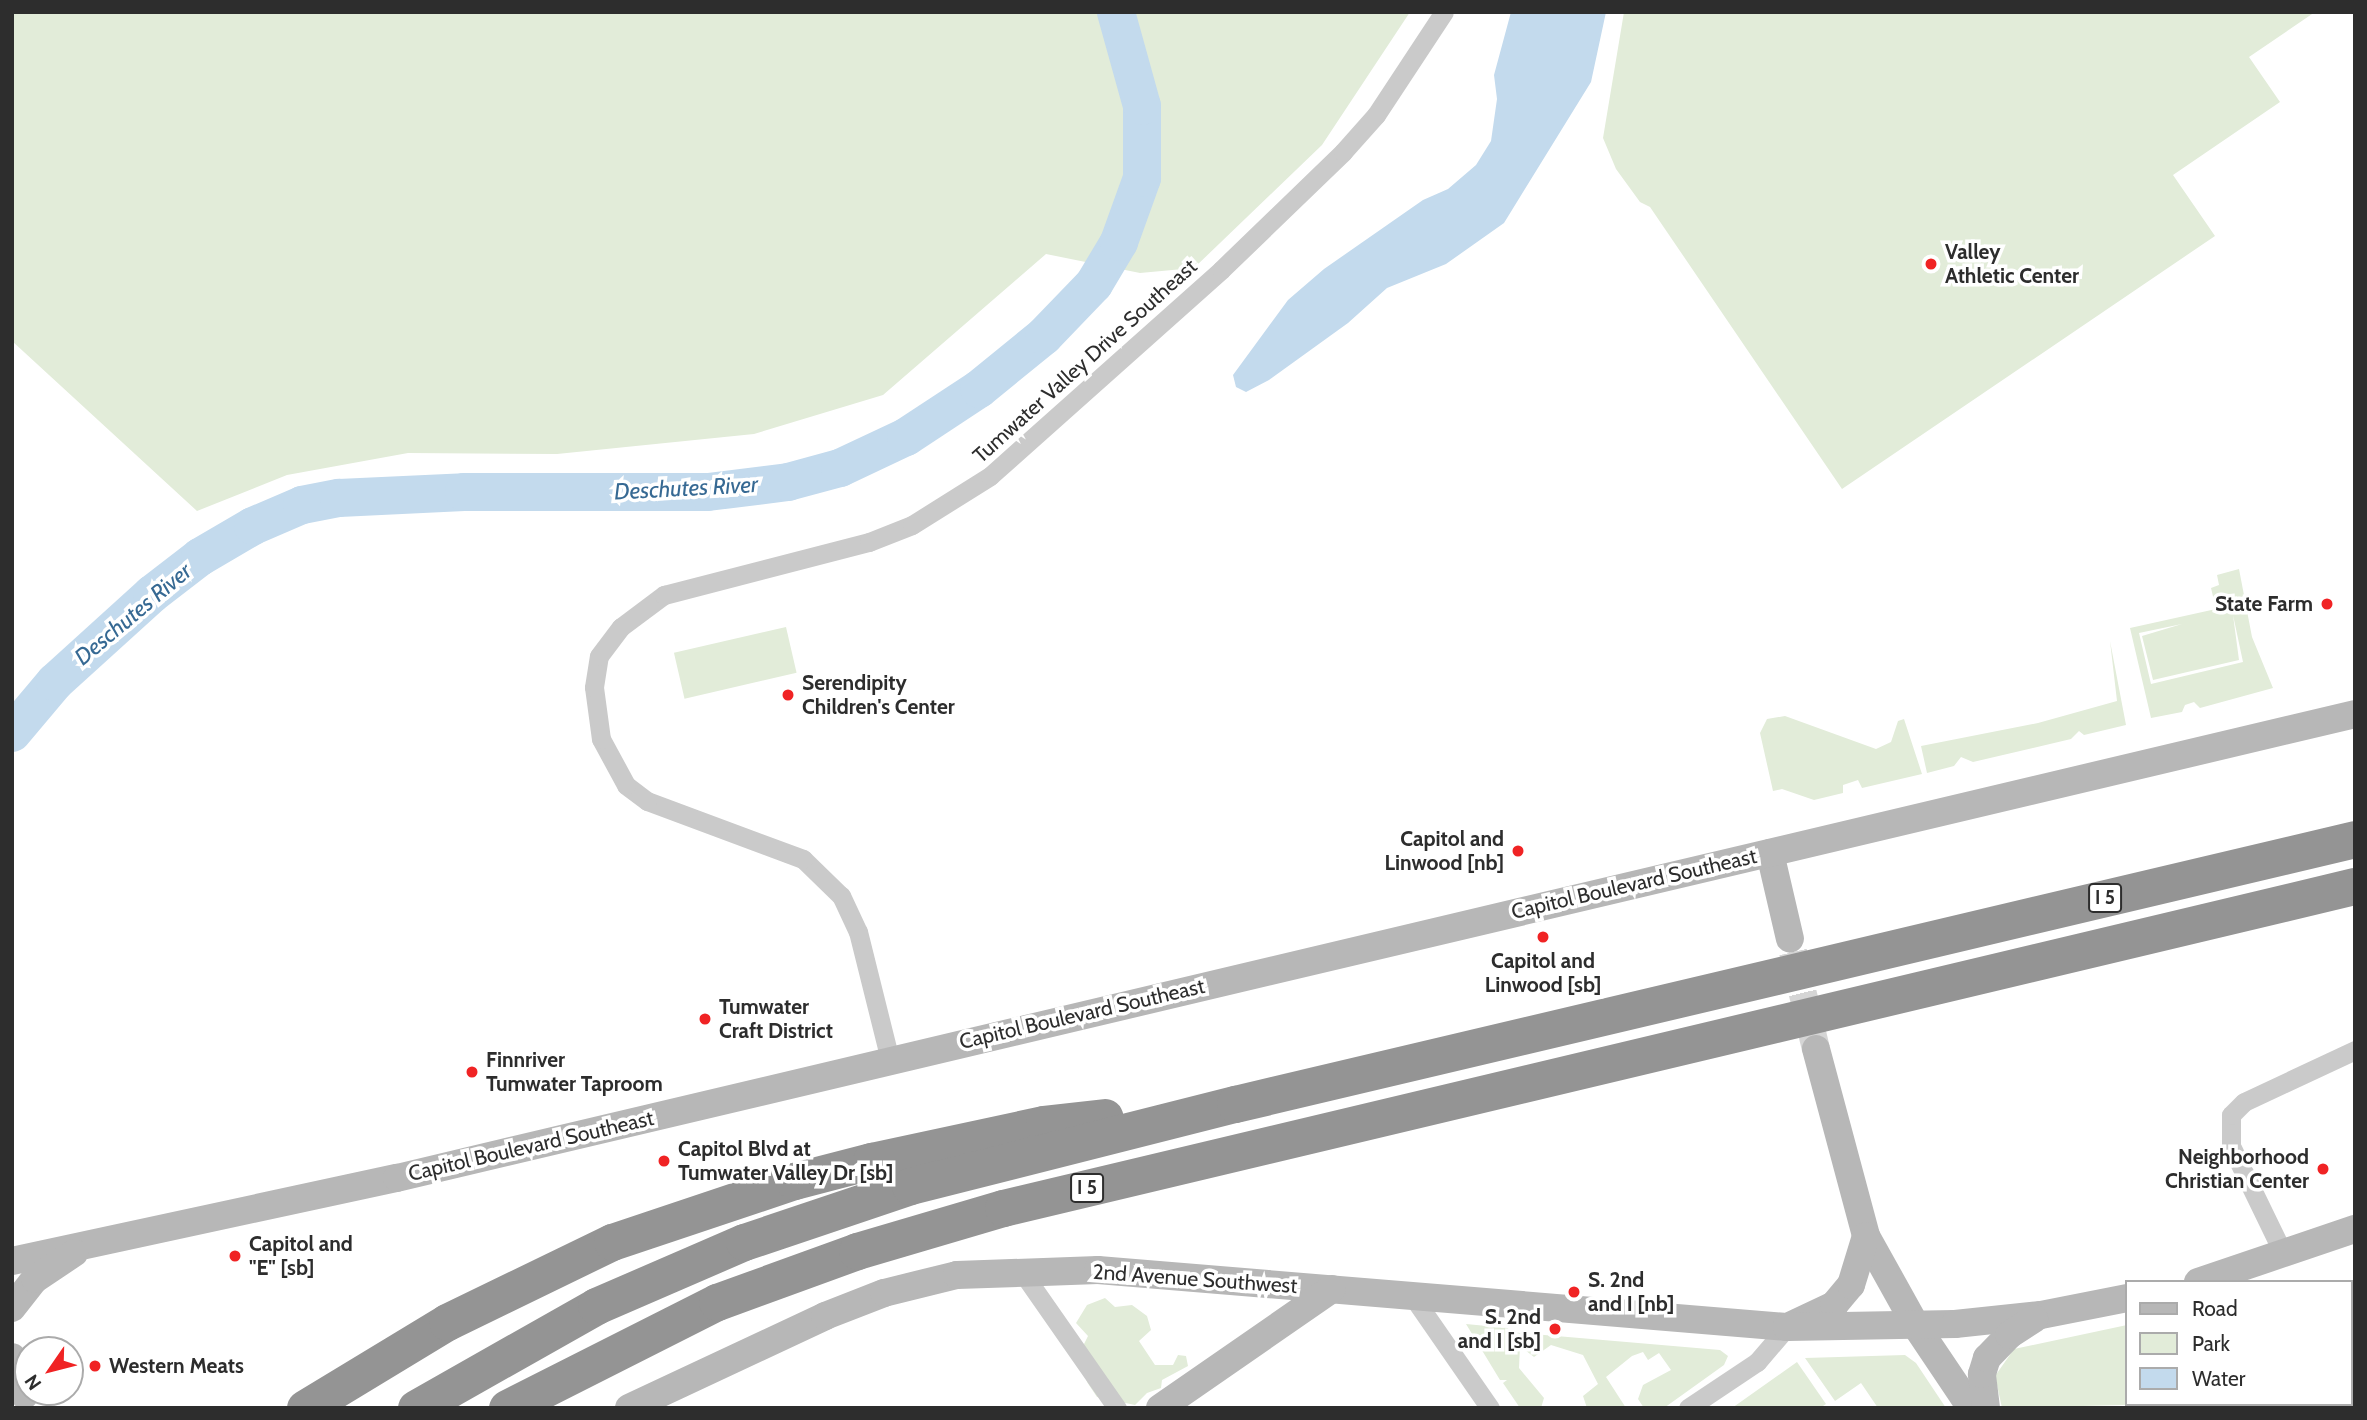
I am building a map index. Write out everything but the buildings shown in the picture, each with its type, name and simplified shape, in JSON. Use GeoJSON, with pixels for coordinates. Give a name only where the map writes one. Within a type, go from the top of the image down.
{"type":"FeatureCollection","features":[{"type":"Feature","properties":{"kind":"highway","name":"I 5"},"geometry":{"type":"LineString","coordinates":[[416,1408],[596,1306],[744,1242],[910,1186],[1235,1104],[2355,839]]}},
{"type":"Feature","properties":{"kind":"highway","name":"I 5"},"geometry":{"type":"LineString","coordinates":[[507,1408],[717,1302],[916,1233],[1003,1208],[2355,886]]}},
{"type":"Feature","properties":{"kind":"highway"},"geometry":{"type":"LineString","coordinates":[[305,1408],[447,1322],[530,1278],[703,1210],[858,1165],[1044,1124],[1235,1104]]}},
{"type":"Feature","properties":{"kind":"street","name":"Tumwater Valley Drive Southeast"},"geometry":{"type":"LineString","coordinates":[[890,1060],[859,932],[841,896],[803,859],[648,801],[626,785],[601,739],[594,687],[599,656],[621,627],[664,596],[869,542],[912,525],[990,476],[1221,270],[1343,152],[1376,115],[1444,12]]}},
{"type":"Feature","properties":{"kind":"street","name":"Capitol Boulevard Southeast"},"geometry":{"type":"LineString","coordinates":[[12,1261],[397,1178],[2355,714]]}},
{"type":"Feature","properties":{"kind":"street"},"geometry":{"type":"LineString","coordinates":[[1770,853],[1790,939]]}},
{"type":"Feature","properties":{"kind":"street"},"geometry":{"type":"LineString","coordinates":[[1816,1048],[1866,1237],[1916,1326],[1971,1408]]}},
{"type":"Feature","properties":{"kind":"street"},"geometry":{"type":"LineString","coordinates":[[2284,1255],[2231,1146],[2231,1115],[2244,1102],[2355,1050]]}},
{"type":"Feature","properties":{"kind":"street"},"geometry":{"type":"LineString","coordinates":[[2204,1280],[2355,1229]]}},
{"type":"Feature","properties":{"kind":"street"},"geometry":{"type":"LineString","coordinates":[[1688,1408],[1757,1362],[1787,1327],[1834,1305],[1851,1285],[1866,1237]]}},
{"type":"Feature","properties":{"kind":"street"},"geometry":{"type":"LineString","coordinates":[[12,1308],[35,1279],[87,1244]]}},
{"type":"Feature","properties":{"kind":"street","name":"2nd Avenue Southwest"},"geometry":{"type":"LineString","coordinates":[[629,1408],[884,1293],[957,1275],[1098,1270],[1787,1327],[1916,1326]]}},
{"type":"Feature","properties":{"kind":"street"},"geometry":{"type":"LineString","coordinates":[[1022,1272],[1116,1408]]}},
{"type":"Feature","properties":{"kind":"street"},"geometry":{"type":"LineString","coordinates":[[1160,1408],[1332,1289]]}},
{"type":"Feature","properties":{"kind":"street"},"geometry":{"type":"LineString","coordinates":[[1413,1297],[1490,1408]]}},
{"type":"Feature","properties":{"kind":"street"},"geometry":{"type":"LineString","coordinates":[[1916,1326],[2041,1315],[2126,1298]]}},
{"type":"Feature","properties":{"kind":"street"},"geometry":{"type":"LineString","coordinates":[[1986,1408],[1982,1374],[1987,1358],[2009,1335],[2041,1315]]}},
{"type":"Feature","properties":{"kind":"green space"},"geometry":{"type":"Polygon","coordinates":[[[12,12],[1410,12],[1322,145],[1194,268],[1140,273],[1046,254],[883,395],[754,434],[557,454],[408,453],[287,475],[197,511],[12,341],[12,12]]]}},
{"type":"Feature","properties":{"kind":"green space","name":"Valley Athletic Center"},"geometry":{"type":"Polygon","coordinates":[[[1624,12],[2315,12],[2249,57],[2280,102],[2173,175],[2215,236],[1842,489],[1650,207],[1640,202],[1616,169],[1603,138],[1624,12]]]}},
{"type":"Feature","properties":{"kind":"green space"},"geometry":{"type":"Polygon","coordinates":[[[2239,569],[2252,637],[2273,688],[2200,708],[2194,702],[2185,705],[2182,712],[2151,718],[2130,628],[2216,609],[2211,588],[2219,585],[2217,575],[2239,569]],[[2233,615],[2239,660],[2153,680],[2142,636],[2182,624],[2139,633],[2151,684],[2243,662],[2233,615]]]}},
{"type":"Feature","properties":{"kind":"green space"},"geometry":{"type":"Polygon","coordinates":[[[786,627],[797,673],[685,699],[674,653],[786,627]]]}},
{"type":"Feature","properties":{"kind":"green space"},"geometry":{"type":"Polygon","coordinates":[[[2110,641],[2126,725],[2084,735],[2079,731],[2071,739],[1973,762],[1961,757],[1954,766],[1927,773],[1921,746],[2038,723],[2117,701],[2110,641]]]}},
{"type":"Feature","properties":{"kind":"green space"},"geometry":{"type":"Polygon","coordinates":[[[1785,716],[1876,749],[1891,742],[1898,721],[1904,719],[1922,774],[1862,788],[1858,780],[1843,785],[1843,793],[1814,800],[1782,789],[1773,791],[1760,733],[1767,719],[1785,716]]]}},
{"type":"Feature","properties":{"kind":"green space"},"geometry":{"type":"Polygon","coordinates":[[[1105,1298],[1115,1307],[1132,1305],[1147,1316],[1151,1330],[1139,1341],[1155,1365],[1173,1365],[1178,1355],[1186,1356],[1188,1366],[1162,1380],[1161,1388],[1147,1393],[1135,1405],[1097,1397],[1087,1382],[1081,1350],[1088,1336],[1076,1323],[1087,1305],[1105,1298]]]}},
{"type":"Feature","properties":{"kind":"green space"},"geometry":{"type":"Polygon","coordinates":[[[1466,1324],[1508,1328],[1511,1338],[1513,1332],[1720,1350],[1728,1356],[1724,1365],[1664,1408],[1644,1408],[1638,1399],[1643,1385],[1671,1370],[1659,1353],[1648,1360],[1643,1352],[1632,1356],[1606,1377],[1626,1408],[1587,1408],[1583,1396],[1598,1384],[1583,1355],[1551,1345],[1534,1357],[1520,1346],[1519,1368],[1544,1398],[1541,1408],[1520,1408],[1503,1383],[1507,1380],[1500,1380],[1466,1324]]]}},
{"type":"Feature","properties":{"kind":"green space"},"geometry":{"type":"Polygon","coordinates":[[[2126,1325],[2126,1405],[2002,1408],[1995,1376],[2014,1349],[2126,1325]]]}},
{"type":"Feature","properties":{"kind":"green space"},"geometry":{"type":"Polygon","coordinates":[[[1905,1355],[1916,1363],[1946,1408],[1878,1408],[1861,1383],[1835,1401],[1805,1358],[1905,1355]]]}},
{"type":"Feature","properties":{"kind":"green space"},"geometry":{"type":"Polygon","coordinates":[[[1797,1362],[1826,1404],[1820,1408],[1732,1408],[1797,1362]]]}},
{"type":"Feature","properties":{"kind":"green space"},"geometry":{"type":"Polygon","coordinates":[[[2353,1376],[2355,1408],[2294,1406],[2353,1406],[2353,1376]]]}},
{"type":"Feature","properties":{"kind":"water"},"geometry":{"type":"Polygon","coordinates":[[[1511,12],[1606,12],[1591,82],[1504,223],[1446,264],[1387,288],[1348,323],[1269,380],[1246,392],[1236,387],[1233,375],[1288,300],[1324,269],[1423,200],[1448,189],[1476,165],[1491,141],[1497,99],[1494,75],[1511,12]]]}},
{"type":"Feature","properties":{"kind":"waterway","name":"Deschutes River"},"geometry":{"type":"LineString","coordinates":[[12,733],[55,682],[152,594],[200,557],[253,526],[302,505],[339,498],[464,492],[708,492],[788,482],[840,468],[906,437],[979,389],[1044,336],[1094,284],[1119,242],[1142,178],[1142,106],[1116,12]]}},
{"type":"Feature","properties":{"kind":"tunnel"},"geometry":{"type":"LineString","coordinates":[[1793,952],[1816,1049]]}},
{"type":"Feature","properties":{"kind":"place","name":"Valley Athletic Center"},"geometry":{"type":"Point","coordinates":[1931,264]}},
{"type":"Feature","properties":{"kind":"place","name":"State Farm"},"geometry":{"type":"Point","coordinates":[2327,604]}},
{"type":"Feature","properties":{"kind":"place","name":"Serendipity Children's Center"},"geometry":{"type":"Point","coordinates":[788,695]}},
{"type":"Feature","properties":{"kind":"place","name":"Capitol and Linwood [nb]"},"geometry":{"type":"Point","coordinates":[1518,851]}},
{"type":"Feature","properties":{"kind":"place","name":"Capitol and Linwood [sb]"},"geometry":{"type":"Point","coordinates":[1543,937]}},
{"type":"Feature","properties":{"kind":"place","name":"Tumwater Craft District"},"geometry":{"type":"Point","coordinates":[705,1019]}},
{"type":"Feature","properties":{"kind":"place","name":"Finnriver Tumwater Taproom"},"geometry":{"type":"Point","coordinates":[472,1072]}},
{"type":"Feature","properties":{"kind":"place","name":"Capitol Blvd at Tumwater Valley Dr [sb]"},"geometry":{"type":"Point","coordinates":[664,1161]}},
{"type":"Feature","properties":{"kind":"place","name":"Neighborhood Christian Center"},"geometry":{"type":"Point","coordinates":[2323,1169]}},
{"type":"Feature","properties":{"kind":"place","name":"Capitol and \"E\" [sb]"},"geometry":{"type":"Point","coordinates":[235,1256]}},
{"type":"Feature","properties":{"kind":"place","name":"S. 2nd and I [nb]"},"geometry":{"type":"Point","coordinates":[1574,1292]}},
{"type":"Feature","properties":{"kind":"place","name":"S. 2nd and I [sb]"},"geometry":{"type":"Point","coordinates":[1555,1329]}},
{"type":"Feature","properties":{"kind":"place","name":"Western Meats"},"geometry":{"type":"Point","coordinates":[95,1366]}}]}
